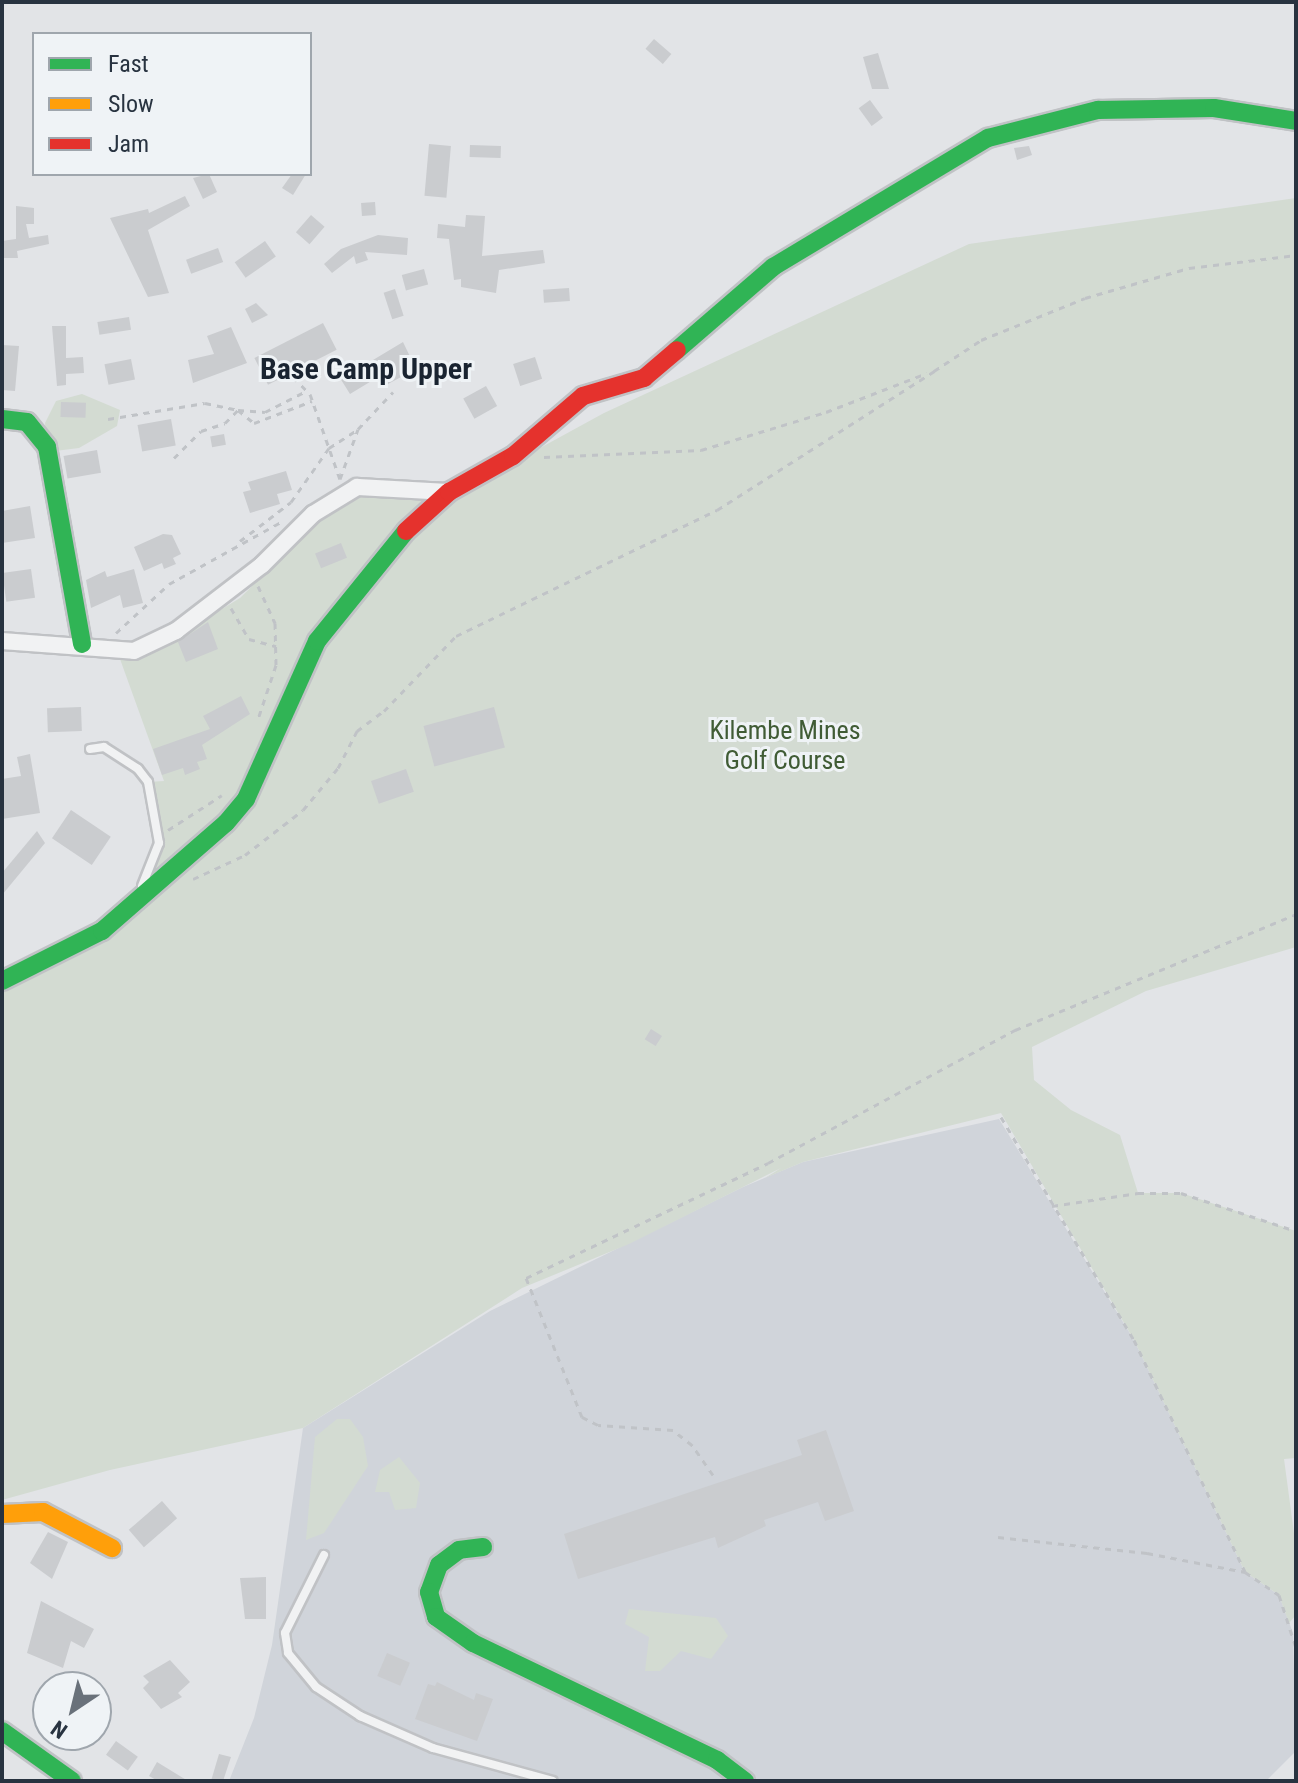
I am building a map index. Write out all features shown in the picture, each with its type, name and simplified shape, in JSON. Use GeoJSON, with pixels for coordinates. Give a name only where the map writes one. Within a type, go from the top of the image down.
{"type":"FeatureCollection","features":[{"type":"Feature","properties":{"kind":"street"},"geometry":{"type":"LineString","coordinates":[[2,981],[102,931],[246,799],[317,641],[386,550],[449,492],[513,456],[583,396],[622,388],[644,378],[773,267],[988,138],[1110,109],[1214,108],[1296,121]]}},
{"type":"Feature","properties":{"kind":"street"},"geometry":{"type":"LineString","coordinates":[[2,419],[27,422],[47,447],[82,644]]}},
{"type":"Feature","properties":{"kind":"street"},"geometry":{"type":"LineString","coordinates":[[2,641],[82,644],[134,651],[176,631],[252,573],[318,512],[357,487],[449,492]]}},
{"type":"Feature","properties":{"kind":"street"},"geometry":{"type":"LineString","coordinates":[[2,1514],[43,1512],[112,1548]]}},
{"type":"Feature","properties":{"kind":"street"},"geometry":{"type":"LineString","coordinates":[[483,1547],[459,1550],[439,1565],[429,1592],[436,1617],[473,1643],[717,1760],[745,1781]]}},
{"type":"Feature","properties":{"kind":"street"},"geometry":{"type":"LineString","coordinates":[[2,1731],[72,1781]]}},
{"type":"Feature","properties":{"kind":"lane"},"geometry":{"type":"LineString","coordinates":[[90,749],[104,747],[138,769],[148,782],[158,836],[136,902]]}},
{"type":"Feature","properties":{"kind":"lane"},"geometry":{"type":"LineString","coordinates":[[324,1555],[285,1633],[288,1653],[316,1687],[360,1716],[433,1748],[553,1781]]}},
{"type":"Feature","properties":{"kind":"path"},"geometry":{"type":"LineString","coordinates":[[191,880],[245,855],[303,810],[338,768],[357,731],[384,711],[456,636],[717,510],[981,340],[1085,298],[1189,268],[1296,255]]}},
{"type":"Feature","properties":{"kind":"path"},"geometry":{"type":"LineString","coordinates":[[541,457],[701,450],[826,412],[936,370]]}},
{"type":"Feature","properties":{"kind":"path"},"geometry":{"type":"LineString","coordinates":[[293,377],[312,401],[340,479],[357,487]]}},
{"type":"Feature","properties":{"kind":"path"},"geometry":{"type":"LineString","coordinates":[[108,419],[205,403],[265,412],[306,391]]}},
{"type":"Feature","properties":{"kind":"path"},"geometry":{"type":"LineString","coordinates":[[237,544],[291,502],[329,448],[358,429],[393,392]]}},
{"type":"Feature","properties":{"kind":"path"},"geometry":{"type":"LineString","coordinates":[[238,410],[254,423],[312,401]]}},
{"type":"Feature","properties":{"kind":"path"},"geometry":{"type":"LineString","coordinates":[[174,458],[201,431],[225,423],[238,410]]}},
{"type":"Feature","properties":{"kind":"path"},"geometry":{"type":"LineString","coordinates":[[340,479],[358,429]]}},
{"type":"Feature","properties":{"kind":"path"},"geometry":{"type":"LineString","coordinates":[[102,647],[169,584],[293,516],[318,512]]}},
{"type":"Feature","properties":{"kind":"path"},"geometry":{"type":"LineString","coordinates":[[252,573],[275,623],[276,646],[276,674],[254,733]]}},
{"type":"Feature","properties":{"kind":"path"},"geometry":{"type":"LineString","coordinates":[[223,595],[249,639],[276,646]]}},
{"type":"Feature","properties":{"kind":"path"},"geometry":{"type":"LineString","coordinates":[[158,836],[229,790]]}},
{"type":"Feature","properties":{"kind":"path"},"geometry":{"type":"LineString","coordinates":[[713,1475],[692,1445],[673,1430],[598,1425],[582,1417],[526,1278],[768,1163],[1015,1030],[1296,914]]}},
{"type":"Feature","properties":{"kind":"path"},"geometry":{"type":"LineString","coordinates":[[1001,1117],[1134,1340],[1245,1572]]}},
{"type":"Feature","properties":{"kind":"path"},"geometry":{"type":"LineString","coordinates":[[1052,1206],[1138,1193],[1181,1193],[1296,1231]]}},
{"type":"Feature","properties":{"kind":"path"},"geometry":{"type":"LineString","coordinates":[[998,1537],[1147,1553],[1245,1572],[1279,1595],[1296,1648]]}},
{"type":"Feature","properties":{"kind":"shaded area"},"geometry":{"type":"Polygon","coordinates":[[[999,1119],[1134,1340],[1245,1572],[1279,1595],[1293,1633],[1296,1751],[1266,1781],[229,1781],[254,1718],[272,1645],[303,1428],[490,1311],[743,1187],[803,1162],[999,1119]]]}},
{"type":"Feature","properties":{"kind":"green space","name":"Kilembe Mines Golf Course"},"geometry":{"type":"Polygon","coordinates":[[[1296,198],[1296,947],[1146,991],[1032,1047],[1034,1080],[1071,1110],[1120,1135],[1138,1193],[1181,1193],[1296,1231],[1296,1458],[1284,1459],[1296,1548],[1296,1615],[1289,1623],[1279,1595],[1245,1572],[1134,1340],[1001,1113],[803,1162],[765,1178],[781,1168],[629,1244],[522,1288],[303,1428],[110,1470],[2,1500],[2,991],[251,806],[314,661],[380,565],[465,489],[604,413],[969,244],[1296,198]]]}},
{"type":"Feature","properties":{"kind":"green space"},"geometry":{"type":"Polygon","coordinates":[[[82,394],[120,410],[117,426],[79,448],[55,451],[46,442],[45,423],[56,401],[82,394]]]}},
{"type":"Feature","properties":{"kind":"green space"},"geometry":{"type":"Polygon","coordinates":[[[373,490],[431,497],[385,539],[241,793],[141,888],[158,836],[148,782],[164,781],[120,659],[137,661],[240,598],[316,523],[373,490]]]}},
{"type":"Feature","properties":{"kind":"green space"},"geometry":{"type":"Polygon","coordinates":[[[337,1419],[350,1419],[363,1437],[368,1466],[324,1533],[306,1540],[315,1437],[337,1419]]]}},
{"type":"Feature","properties":{"kind":"green space"},"geometry":{"type":"Polygon","coordinates":[[[399,1457],[420,1483],[416,1508],[395,1510],[389,1492],[375,1492],[380,1470],[399,1457]]]}},
{"type":"Feature","properties":{"kind":"green space"},"geometry":{"type":"Polygon","coordinates":[[[629,1609],[716,1618],[728,1636],[711,1659],[681,1651],[660,1671],[645,1671],[649,1637],[625,1624],[629,1609]]]}},
{"type":"Feature","properties":{"kind":"building"},"geometry":{"type":"Polygon","coordinates":[[[654,39],[671,54],[663,64],[645,49],[654,39]]]}},
{"type":"Feature","properties":{"kind":"building"},"geometry":{"type":"Polygon","coordinates":[[[878,53],[889,89],[872,89],[863,57],[878,53]]]}},
{"type":"Feature","properties":{"kind":"building"},"geometry":{"type":"Polygon","coordinates":[[[870,100],[883,118],[872,126],[859,108],[870,100]]]}},
{"type":"Feature","properties":{"kind":"building"},"geometry":{"type":"Polygon","coordinates":[[[429,144],[451,146],[446,198],[424,196],[429,144]]]}},
{"type":"Feature","properties":{"kind":"building"},"geometry":{"type":"Polygon","coordinates":[[[470,145],[501,146],[501,158],[470,157],[470,145]]]}},
{"type":"Feature","properties":{"kind":"building"},"geometry":{"type":"Polygon","coordinates":[[[1029,146],[1032,155],[1017,160],[1014,148],[1029,146]]]}},
{"type":"Feature","properties":{"kind":"building"},"geometry":{"type":"Polygon","coordinates":[[[210,176],[217,192],[203,199],[193,178],[210,176]]]}},
{"type":"Feature","properties":{"kind":"building"},"geometry":{"type":"Polygon","coordinates":[[[291,176],[305,176],[293,195],[282,188],[291,176]]]}},
{"type":"Feature","properties":{"kind":"building"},"geometry":{"type":"Polygon","coordinates":[[[185,196],[190,206],[148,230],[169,293],[148,297],[110,218],[148,209],[149,213],[185,196]]]}},
{"type":"Feature","properties":{"kind":"building"},"geometry":{"type":"Polygon","coordinates":[[[375,202],[376,215],[362,216],[361,203],[375,202]]]}},
{"type":"Feature","properties":{"kind":"building"},"geometry":{"type":"Polygon","coordinates":[[[16,206],[34,208],[34,224],[26,224],[29,238],[48,235],[49,244],[17,251],[18,258],[2,258],[2,241],[16,239],[16,206]]]}},
{"type":"Feature","properties":{"kind":"building"},"geometry":{"type":"Polygon","coordinates":[[[311,215],[325,227],[309,244],[296,232],[311,215]]]}},
{"type":"Feature","properties":{"kind":"building"},"geometry":{"type":"Polygon","coordinates":[[[466,215],[485,216],[482,256],[543,250],[545,263],[499,270],[496,293],[461,287],[461,279],[454,280],[449,239],[437,238],[438,224],[465,227],[466,215]]]}},
{"type":"Feature","properties":{"kind":"building"},"geometry":{"type":"Polygon","coordinates":[[[378,235],[408,238],[407,255],[365,252],[368,260],[356,264],[354,256],[332,273],[324,264],[341,249],[378,235]]]}},
{"type":"Feature","properties":{"kind":"building"},"geometry":{"type":"Polygon","coordinates":[[[265,241],[276,257],[246,278],[235,262],[265,241]]]}},
{"type":"Feature","properties":{"kind":"building"},"geometry":{"type":"Polygon","coordinates":[[[218,248],[223,262],[191,274],[186,260],[218,248]]]}},
{"type":"Feature","properties":{"kind":"building"},"geometry":{"type":"Polygon","coordinates":[[[424,269],[428,284],[406,290],[402,275],[424,269]]]}},
{"type":"Feature","properties":{"kind":"building"},"geometry":{"type":"Polygon","coordinates":[[[569,288],[570,301],[544,303],[543,290],[569,288]]]}},
{"type":"Feature","properties":{"kind":"building"},"geometry":{"type":"Polygon","coordinates":[[[395,289],[404,316],[392,319],[384,293],[395,289]]]}},
{"type":"Feature","properties":{"kind":"building"},"geometry":{"type":"Polygon","coordinates":[[[256,303],[268,315],[252,323],[245,309],[256,303]]]}},
{"type":"Feature","properties":{"kind":"building"},"geometry":{"type":"Polygon","coordinates":[[[129,317],[131,330],[99,335],[97,322],[129,317]]]}},
{"type":"Feature","properties":{"kind":"building"},"geometry":{"type":"Polygon","coordinates":[[[323,323],[337,350],[268,385],[254,358],[323,323]]]}},
{"type":"Feature","properties":{"kind":"building"},"geometry":{"type":"Polygon","coordinates":[[[52,326],[66,326],[66,358],[83,357],[84,373],[66,374],[66,385],[57,386],[52,326]]]}},
{"type":"Feature","properties":{"kind":"building"},"geometry":{"type":"Polygon","coordinates":[[[231,327],[247,363],[193,383],[188,360],[214,354],[207,336],[231,327]]]}},
{"type":"Feature","properties":{"kind":"building"},"geometry":{"type":"Polygon","coordinates":[[[403,342],[416,369],[388,384],[383,374],[350,394],[340,378],[348,373],[346,369],[359,361],[363,366],[403,342]]]}},
{"type":"Feature","properties":{"kind":"building"},"geometry":{"type":"Polygon","coordinates":[[[2,345],[19,346],[15,391],[2,390],[2,345]]]}},
{"type":"Feature","properties":{"kind":"building"},"geometry":{"type":"Polygon","coordinates":[[[535,357],[542,379],[520,386],[513,364],[535,357]]]}},
{"type":"Feature","properties":{"kind":"building"},"geometry":{"type":"Polygon","coordinates":[[[131,359],[135,380],[109,385],[104,364],[131,359]]]}},
{"type":"Feature","properties":{"kind":"building"},"geometry":{"type":"Polygon","coordinates":[[[486,386],[497,406],[474,419],[463,399],[486,386]]]}},
{"type":"Feature","properties":{"kind":"building"},"geometry":{"type":"Polygon","coordinates":[[[61,402],[86,403],[85,418],[60,417],[61,402]]]}},
{"type":"Feature","properties":{"kind":"building"},"geometry":{"type":"Polygon","coordinates":[[[171,419],[176,446],[142,451],[138,425],[171,419]]]}},
{"type":"Feature","properties":{"kind":"building"},"geometry":{"type":"Polygon","coordinates":[[[224,434],[226,445],[212,447],[210,436],[224,434]]]}},
{"type":"Feature","properties":{"kind":"building"},"geometry":{"type":"Polygon","coordinates":[[[97,450],[101,473],[68,479],[64,456],[97,450]]]}},
{"type":"Feature","properties":{"kind":"building"},"geometry":{"type":"Polygon","coordinates":[[[286,471],[292,490],[277,494],[280,504],[250,513],[243,492],[251,490],[248,482],[286,471]]]}},
{"type":"Feature","properties":{"kind":"building"},"geometry":{"type":"Polygon","coordinates":[[[30,506],[35,538],[2,543],[2,511],[30,506]]]}},
{"type":"Feature","properties":{"kind":"building"},"geometry":{"type":"Polygon","coordinates":[[[163,534],[172,535],[181,554],[173,558],[176,564],[164,569],[162,563],[144,571],[134,547],[163,534]]]}},
{"type":"Feature","properties":{"kind":"building"},"geometry":{"type":"Polygon","coordinates":[[[341,543],[347,558],[321,568],[315,553],[341,543]]]}},
{"type":"Feature","properties":{"kind":"building"},"geometry":{"type":"Polygon","coordinates":[[[31,569],[35,598],[6,602],[2,573],[31,569]]]}},
{"type":"Feature","properties":{"kind":"building"},"geometry":{"type":"Polygon","coordinates":[[[134,569],[143,603],[123,608],[120,595],[91,608],[86,580],[105,571],[107,577],[134,569]]]}},
{"type":"Feature","properties":{"kind":"building"},"geometry":{"type":"Polygon","coordinates":[[[208,622],[218,649],[186,662],[178,642],[208,622]]]}},
{"type":"Feature","properties":{"kind":"building"},"geometry":{"type":"Polygon","coordinates":[[[241,696],[250,714],[202,745],[207,759],[197,762],[200,769],[185,775],[183,768],[162,775],[153,749],[210,729],[203,716],[241,696]]]}},
{"type":"Feature","properties":{"kind":"building"},"geometry":{"type":"Polygon","coordinates":[[[81,707],[82,731],[48,732],[47,708],[81,707]]]}},
{"type":"Feature","properties":{"kind":"building"},"geometry":{"type":"Polygon","coordinates":[[[494,707],[505,748],[434,766],[423,726],[494,707]]]}},
{"type":"Feature","properties":{"kind":"building"},"geometry":{"type":"Polygon","coordinates":[[[30,754],[40,813],[2,819],[2,779],[21,776],[17,757],[30,754]]]}},
{"type":"Feature","properties":{"kind":"building"},"geometry":{"type":"Polygon","coordinates":[[[406,769],[414,792],[379,804],[371,781],[406,769]]]}},
{"type":"Feature","properties":{"kind":"building"},"geometry":{"type":"Polygon","coordinates":[[[71,810],[111,837],[92,865],[52,838],[71,810]]]}},
{"type":"Feature","properties":{"kind":"building"},"geometry":{"type":"Polygon","coordinates":[[[37,831],[45,843],[2,895],[2,873],[37,831]]]}},
{"type":"Feature","properties":{"kind":"building"},"geometry":{"type":"Polygon","coordinates":[[[651,1029],[662,1036],[656,1046],[645,1039],[651,1029]]]}},
{"type":"Feature","properties":{"kind":"building"},"geometry":{"type":"Polygon","coordinates":[[[826,1430],[854,1511],[825,1521],[818,1502],[764,1520],[766,1526],[718,1548],[715,1537],[578,1579],[564,1534],[802,1455],[797,1440],[826,1430]]]}},
{"type":"Feature","properties":{"kind":"building"},"geometry":{"type":"Polygon","coordinates":[[[162,1501],[177,1518],[144,1547],[129,1530],[162,1501]]]}},
{"type":"Feature","properties":{"kind":"building"},"geometry":{"type":"Polygon","coordinates":[[[48,1532],[68,1542],[52,1579],[30,1563],[48,1532]]]}},
{"type":"Feature","properties":{"kind":"building"},"geometry":{"type":"Polygon","coordinates":[[[266,1577],[266,1619],[245,1619],[240,1578],[266,1577]]]}},
{"type":"Feature","properties":{"kind":"building"},"geometry":{"type":"Polygon","coordinates":[[[41,1601],[94,1629],[84,1648],[71,1641],[63,1668],[27,1653],[41,1601]]]}},
{"type":"Feature","properties":{"kind":"building"},"geometry":{"type":"Polygon","coordinates":[[[387,1653],[410,1663],[400,1686],[377,1676],[387,1653]]]}},
{"type":"Feature","properties":{"kind":"building"},"geometry":{"type":"Polygon","coordinates":[[[170,1660],[190,1682],[178,1693],[182,1697],[161,1709],[143,1688],[149,1682],[143,1676],[170,1660]]]}},
{"type":"Feature","properties":{"kind":"building"},"geometry":{"type":"Polygon","coordinates":[[[437,1682],[474,1700],[476,1693],[493,1699],[477,1741],[415,1719],[428,1684],[435,1686],[437,1682]]]}},
{"type":"Feature","properties":{"kind":"building"},"geometry":{"type":"Polygon","coordinates":[[[116,1741],[138,1757],[128,1771],[106,1755],[112,1751],[116,1741]]]}},
{"type":"Feature","properties":{"kind":"building"},"geometry":{"type":"Polygon","coordinates":[[[219,1754],[231,1757],[223,1781],[211,1781],[219,1754]]]}},
{"type":"Feature","properties":{"kind":"building"},"geometry":{"type":"Polygon","coordinates":[[[157,1762],[188,1781],[158,1781],[149,1776],[157,1762]]]}},
{"type":"Feature","properties":{"kind":"traffic: fast"},"geometry":{"type":"LineString","coordinates":[[677,350],[773,267],[988,138],[1098,110],[1214,108],[1296,121]]}},
{"type":"Feature","properties":{"kind":"traffic: fast"},"geometry":{"type":"LineString","coordinates":[[2,419],[27,422],[47,447],[82,644]]}},
{"type":"Feature","properties":{"kind":"traffic: fast"},"geometry":{"type":"LineString","coordinates":[[2,981],[102,931],[226,823],[246,799],[317,641],[406,531]]}},
{"type":"Feature","properties":{"kind":"traffic: fast"},"geometry":{"type":"LineString","coordinates":[[483,1547],[459,1550],[439,1565],[429,1592],[436,1617],[473,1643],[717,1760],[745,1781]]}},
{"type":"Feature","properties":{"kind":"traffic: fast"},"geometry":{"type":"LineString","coordinates":[[2,1731],[72,1781]]}},
{"type":"Feature","properties":{"kind":"traffic: slow"},"geometry":{"type":"LineString","coordinates":[[2,1514],[43,1512],[112,1548]]}},
{"type":"Feature","properties":{"kind":"traffic: jam"},"geometry":{"type":"LineString","coordinates":[[406,531],[449,492],[513,456],[583,396],[644,378],[677,350]]}},
{"type":"Feature","properties":{"kind":"district","name":"Base Camp Upper"},"geometry":{"type":"Point","coordinates":[366,369]}}]}
